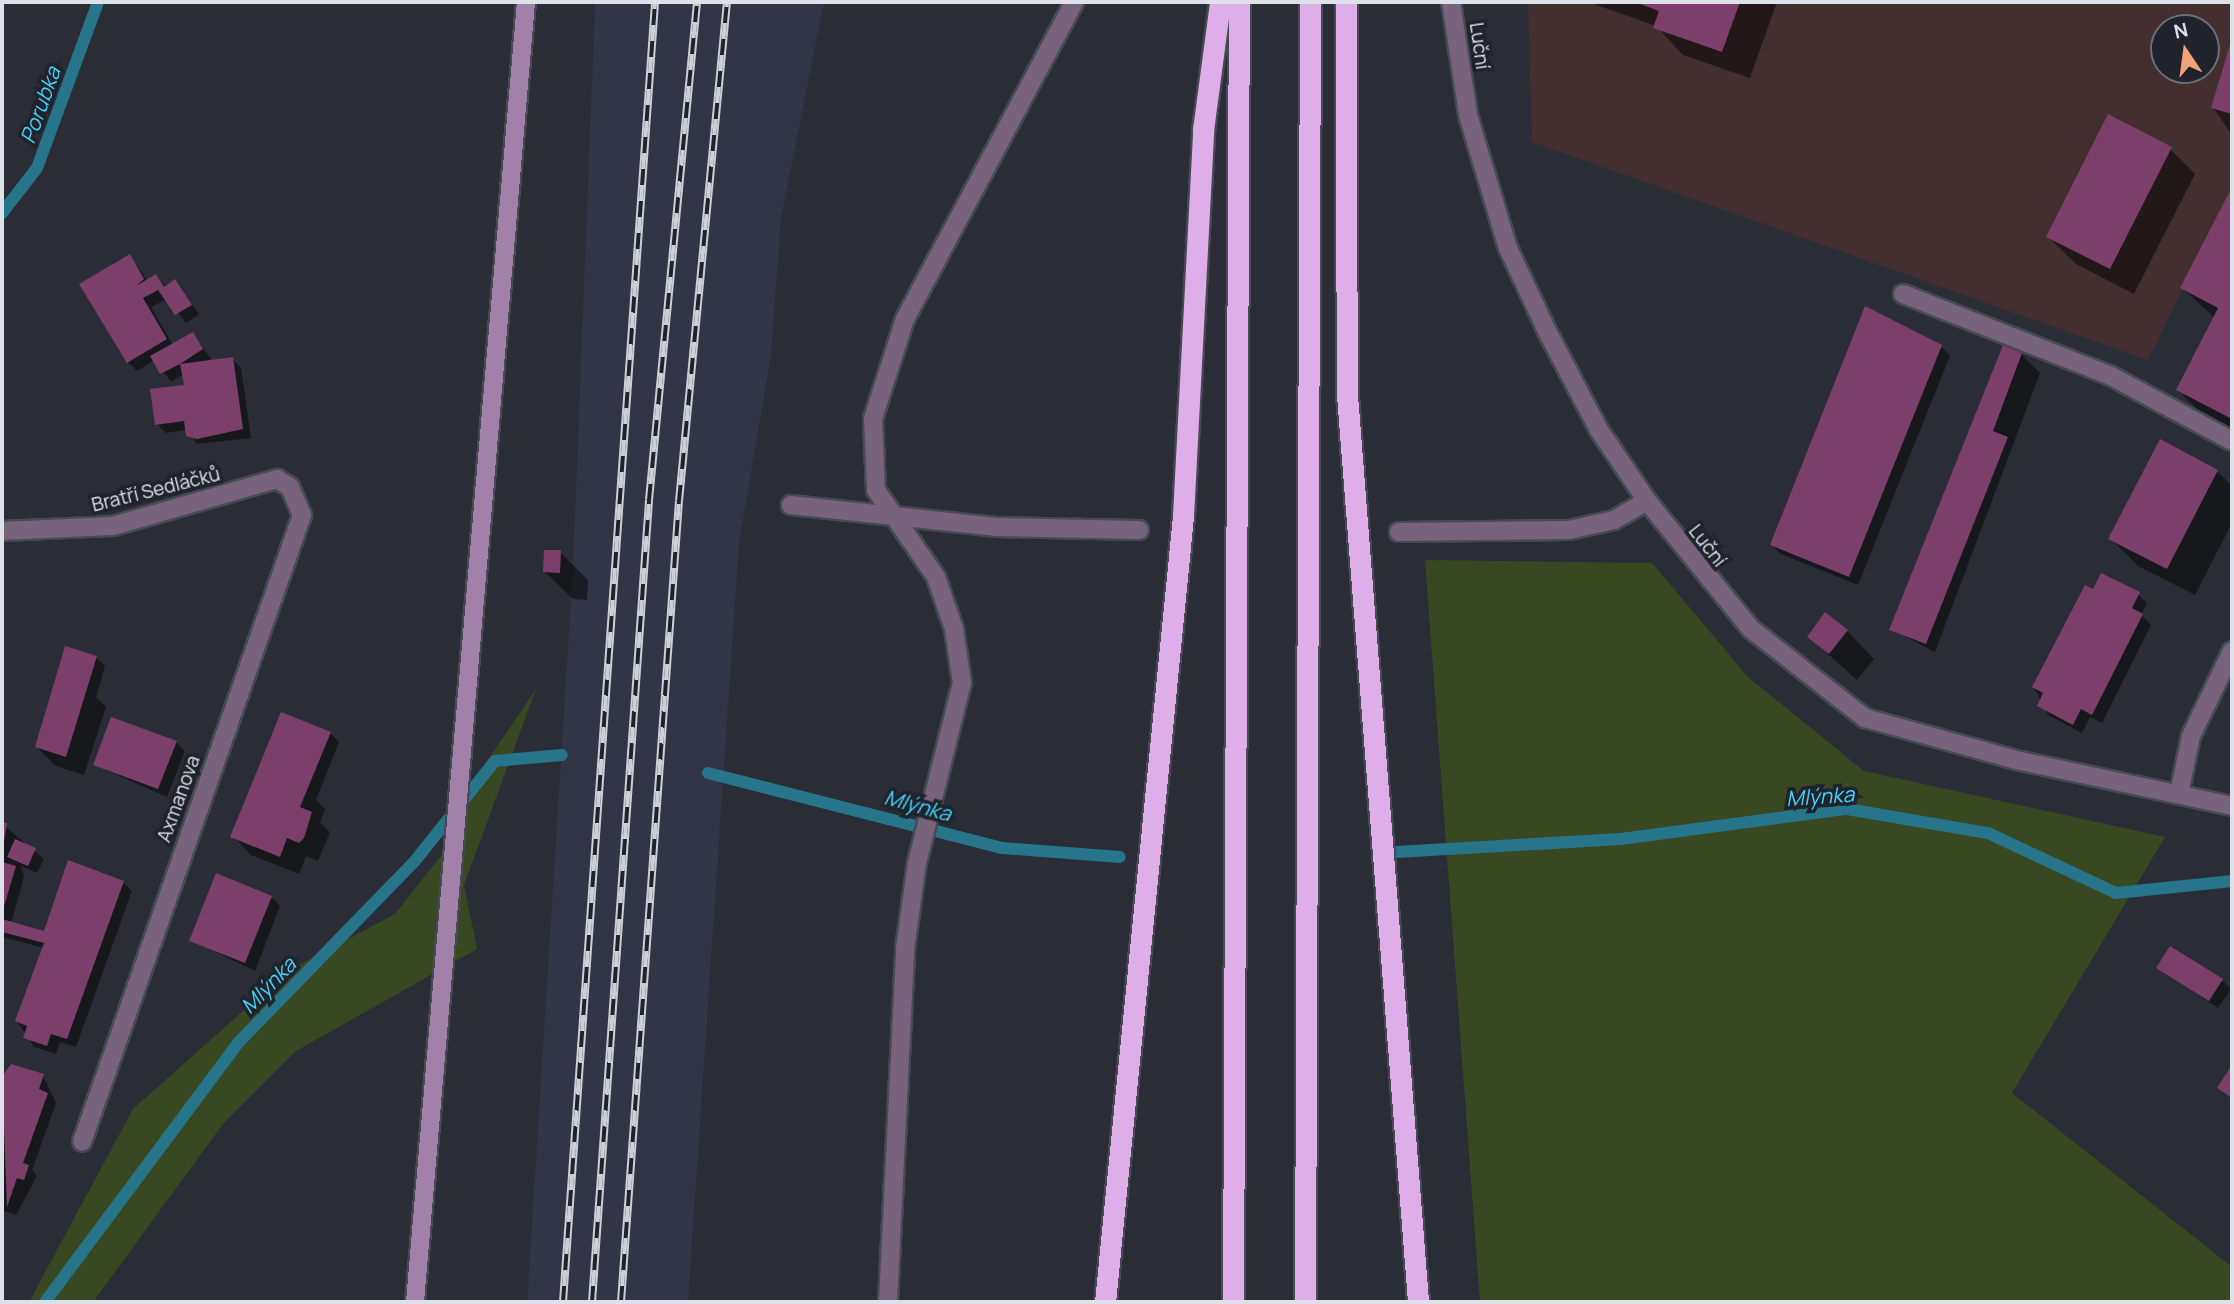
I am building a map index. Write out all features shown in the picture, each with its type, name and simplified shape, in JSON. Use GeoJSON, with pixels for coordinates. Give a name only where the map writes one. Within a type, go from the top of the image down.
{"type":"FeatureCollection","features":[{"type":"Feature","properties":{"kind":"highway"},"geometry":{"type":"LineString","coordinates":[[1105,1302],[1183,516],[1203,130],[1220,2]]}},
{"type":"Feature","properties":{"kind":"highway"},"geometry":{"type":"LineString","coordinates":[[1233,1302],[1239,2]]}},
{"type":"Feature","properties":{"kind":"highway"},"geometry":{"type":"LineString","coordinates":[[1305,1302],[1310,2]]}},
{"type":"Feature","properties":{"kind":"highway"},"geometry":{"type":"LineString","coordinates":[[1346,2],[1346,395],[1418,1302]]}},
{"type":"Feature","properties":{"kind":"street"},"geometry":{"type":"LineString","coordinates":[[415,1302],[526,2]]}},
{"type":"Feature","properties":{"kind":"street"},"geometry":{"type":"LineString","coordinates":[[888,1302],[905,949],[917,863],[940,788],[957,718],[960,656],[936,576],[887,512],[870,451],[879,396],[905,319],[1074,2]]}},
{"type":"Feature","properties":{"kind":"street","name":"Luční"},"geometry":{"type":"LineString","coordinates":[[1451,2],[1468,115],[1508,248],[1599,430],[1647,501],[1751,629],[1865,718],[2232,806]]}},
{"type":"Feature","properties":{"kind":"street"},"geometry":{"type":"LineString","coordinates":[[1903,294],[2111,376],[2232,441]]}},
{"type":"Feature","properties":{"kind":"street","name":"Bratří Sedláčků"},"geometry":{"type":"LineString","coordinates":[[2,531],[113,526],[277,480]]}},
{"type":"Feature","properties":{"kind":"street","name":"Axmanova"},"geometry":{"type":"LineString","coordinates":[[82,1142],[300,528],[300,501],[277,480]]}},
{"type":"Feature","properties":{"kind":"street"},"geometry":{"type":"LineString","coordinates":[[1399,532],[1569,530],[1614,520],[1647,501]]}},
{"type":"Feature","properties":{"kind":"street"},"geometry":{"type":"LineString","coordinates":[[791,505],[887,512],[984,526],[1139,530]]}},
{"type":"Feature","properties":{"kind":"street"},"geometry":{"type":"LineString","coordinates":[[2179,794],[2191,736],[2232,651]]}},
{"type":"Feature","properties":{"kind":"shaded area"},"geometry":{"type":"Polygon","coordinates":[[[595,2],[824,2],[781,218],[771,355],[739,543],[688,1302],[527,1302],[573,568],[595,2]]]}},
{"type":"Feature","properties":{"kind":"shaded area"},"geometry":{"type":"Polygon","coordinates":[[[1528,2],[2232,2],[2232,187],[2148,360],[1532,142],[1528,2]]]}},
{"type":"Feature","properties":{"kind":"green space"},"geometry":{"type":"Polygon","coordinates":[[[1425,560],[1652,563],[1748,677],[1864,771],[2165,837],[2012,1093],[2232,1267],[2232,1302],[1480,1302],[1425,560]]]}},
{"type":"Feature","properties":{"kind":"green space"},"geometry":{"type":"Polygon","coordinates":[[[536,689],[464,885],[477,949],[296,1051],[223,1124],[93,1302],[29,1302],[133,1109],[288,971],[395,914],[459,833],[477,776],[536,689]]]}},
{"type":"Feature","properties":{"kind":"building"},"geometry":{"type":"Polygon","coordinates":[[[1635,2],[1740,2],[1722,52],[1653,28],[1659,11],[1635,2]]]}},
{"type":"Feature","properties":{"kind":"building"},"geometry":{"type":"Polygon","coordinates":[[[2232,38],[2232,114],[2211,108],[2232,38]]]}},
{"type":"Feature","properties":{"kind":"building"},"geometry":{"type":"Polygon","coordinates":[[[2108,114],[2172,147],[2110,269],[2046,237],[2108,114]]]}},
{"type":"Feature","properties":{"kind":"building"},"geometry":{"type":"Polygon","coordinates":[[[2232,187],[2232,419],[2176,390],[2218,308],[2180,288],[2232,187]]]}},
{"type":"Feature","properties":{"kind":"building"},"geometry":{"type":"Polygon","coordinates":[[[130,254],[144,279],[136,286],[156,274],[164,287],[175,279],[192,305],[175,315],[158,290],[143,298],[167,339],[127,363],[79,284],[130,254]]]}},
{"type":"Feature","properties":{"kind":"building"},"geometry":{"type":"Polygon","coordinates":[[[1865,306],[1942,345],[1849,577],[1770,545],[1865,306]]]}},
{"type":"Feature","properties":{"kind":"building"},"geometry":{"type":"Polygon","coordinates":[[[193,332],[203,349],[160,374],[150,356],[193,332]]]}},
{"type":"Feature","properties":{"kind":"building"},"geometry":{"type":"Polygon","coordinates":[[[2003,345],[2022,353],[1993,431],[2008,437],[1926,644],[1889,630],[2003,345]]]}},
{"type":"Feature","properties":{"kind":"building"},"geometry":{"type":"Polygon","coordinates":[[[233,357],[243,429],[197,439],[186,436],[184,421],[155,425],[150,389],[184,385],[180,364],[233,357]]]}},
{"type":"Feature","properties":{"kind":"building"},"geometry":{"type":"Polygon","coordinates":[[[2160,439],[2218,470],[2167,569],[2108,539],[2160,439]]]}},
{"type":"Feature","properties":{"kind":"building"},"geometry":{"type":"Polygon","coordinates":[[[544,550],[561,550],[560,573],[543,572],[544,550]]]}},
{"type":"Feature","properties":{"kind":"building"},"geometry":{"type":"Polygon","coordinates":[[[2101,573],[2140,592],[2132,608],[2143,614],[2092,715],[2081,709],[2073,725],[2037,706],[2043,693],[2032,687],[2085,585],[2093,589],[2101,573]]]}},
{"type":"Feature","properties":{"kind":"building"},"geometry":{"type":"Polygon","coordinates":[[[1825,612],[1848,630],[1829,654],[1807,637],[1825,612]]]}},
{"type":"Feature","properties":{"kind":"building"},"geometry":{"type":"Polygon","coordinates":[[[65,646],[97,656],[66,757],[35,747],[65,646]]]}},
{"type":"Feature","properties":{"kind":"building"},"geometry":{"type":"Polygon","coordinates":[[[281,712],[331,732],[300,807],[312,812],[304,838],[299,843],[287,838],[280,857],[230,837],[281,712]]]}},
{"type":"Feature","properties":{"kind":"building"},"geometry":{"type":"Polygon","coordinates":[[[111,717],[177,741],[158,789],[93,765],[111,717]]]}},
{"type":"Feature","properties":{"kind":"building"},"geometry":{"type":"Polygon","coordinates":[[[2,823],[7,823],[3,849],[2,849],[2,823]]]}},
{"type":"Feature","properties":{"kind":"building"},"geometry":{"type":"Polygon","coordinates":[[[15,839],[36,848],[28,866],[7,857],[15,839]]]}},
{"type":"Feature","properties":{"kind":"building"},"geometry":{"type":"Polygon","coordinates":[[[68,860],[124,881],[67,1039],[51,1034],[47,1046],[23,1038],[27,1026],[15,1021],[44,943],[2,932],[2,919],[44,931],[68,860]]]}},
{"type":"Feature","properties":{"kind":"building"},"geometry":{"type":"Polygon","coordinates":[[[2,862],[16,866],[2,913],[2,862]]]}},
{"type":"Feature","properties":{"kind":"building"},"geometry":{"type":"Polygon","coordinates":[[[216,873],[272,896],[245,963],[189,941],[216,873]]]}},
{"type":"Feature","properties":{"kind":"building"},"geometry":{"type":"Polygon","coordinates":[[[2170,946],[2223,979],[2209,1001],[2156,968],[2170,946]]]}},
{"type":"Feature","properties":{"kind":"building"},"geometry":{"type":"Polygon","coordinates":[[[11,1064],[44,1074],[39,1089],[48,1093],[23,1163],[29,1165],[24,1180],[17,1178],[7,1207],[2,1077],[11,1064]]]}},
{"type":"Feature","properties":{"kind":"building"},"geometry":{"type":"Polygon","coordinates":[[[2232,1065],[2232,1098],[2217,1088],[2232,1065]]]}},
{"type":"Feature","properties":{"kind":"waterway","name":"Porubka"},"geometry":{"type":"LineString","coordinates":[[2,213],[37,168],[98,2]]}},
{"type":"Feature","properties":{"kind":"waterway","name":"Mlýnka"},"geometry":{"type":"LineString","coordinates":[[45,1302],[237,1044],[414,862],[495,761],[562,755]]}},
{"type":"Feature","properties":{"kind":"waterway","name":"Mlýnka"},"geometry":{"type":"LineString","coordinates":[[708,773],[1002,848],[1120,857]]}},
{"type":"Feature","properties":{"kind":"waterway","name":"Mlýnka"},"geometry":{"type":"LineString","coordinates":[[1396,852],[1621,839],[1847,809],[1988,833],[2116,893],[2232,881]]}},
{"type":"Feature","properties":{"kind":"railway"},"geometry":{"type":"LineString","coordinates":[[563,1302],[655,2]]}},
{"type":"Feature","properties":{"kind":"railway"},"geometry":{"type":"LineString","coordinates":[[592,1302],[649,500],[697,2]]}},
{"type":"Feature","properties":{"kind":"railway"},"geometry":{"type":"LineString","coordinates":[[621,1302],[679,501],[727,2]]}}]}
